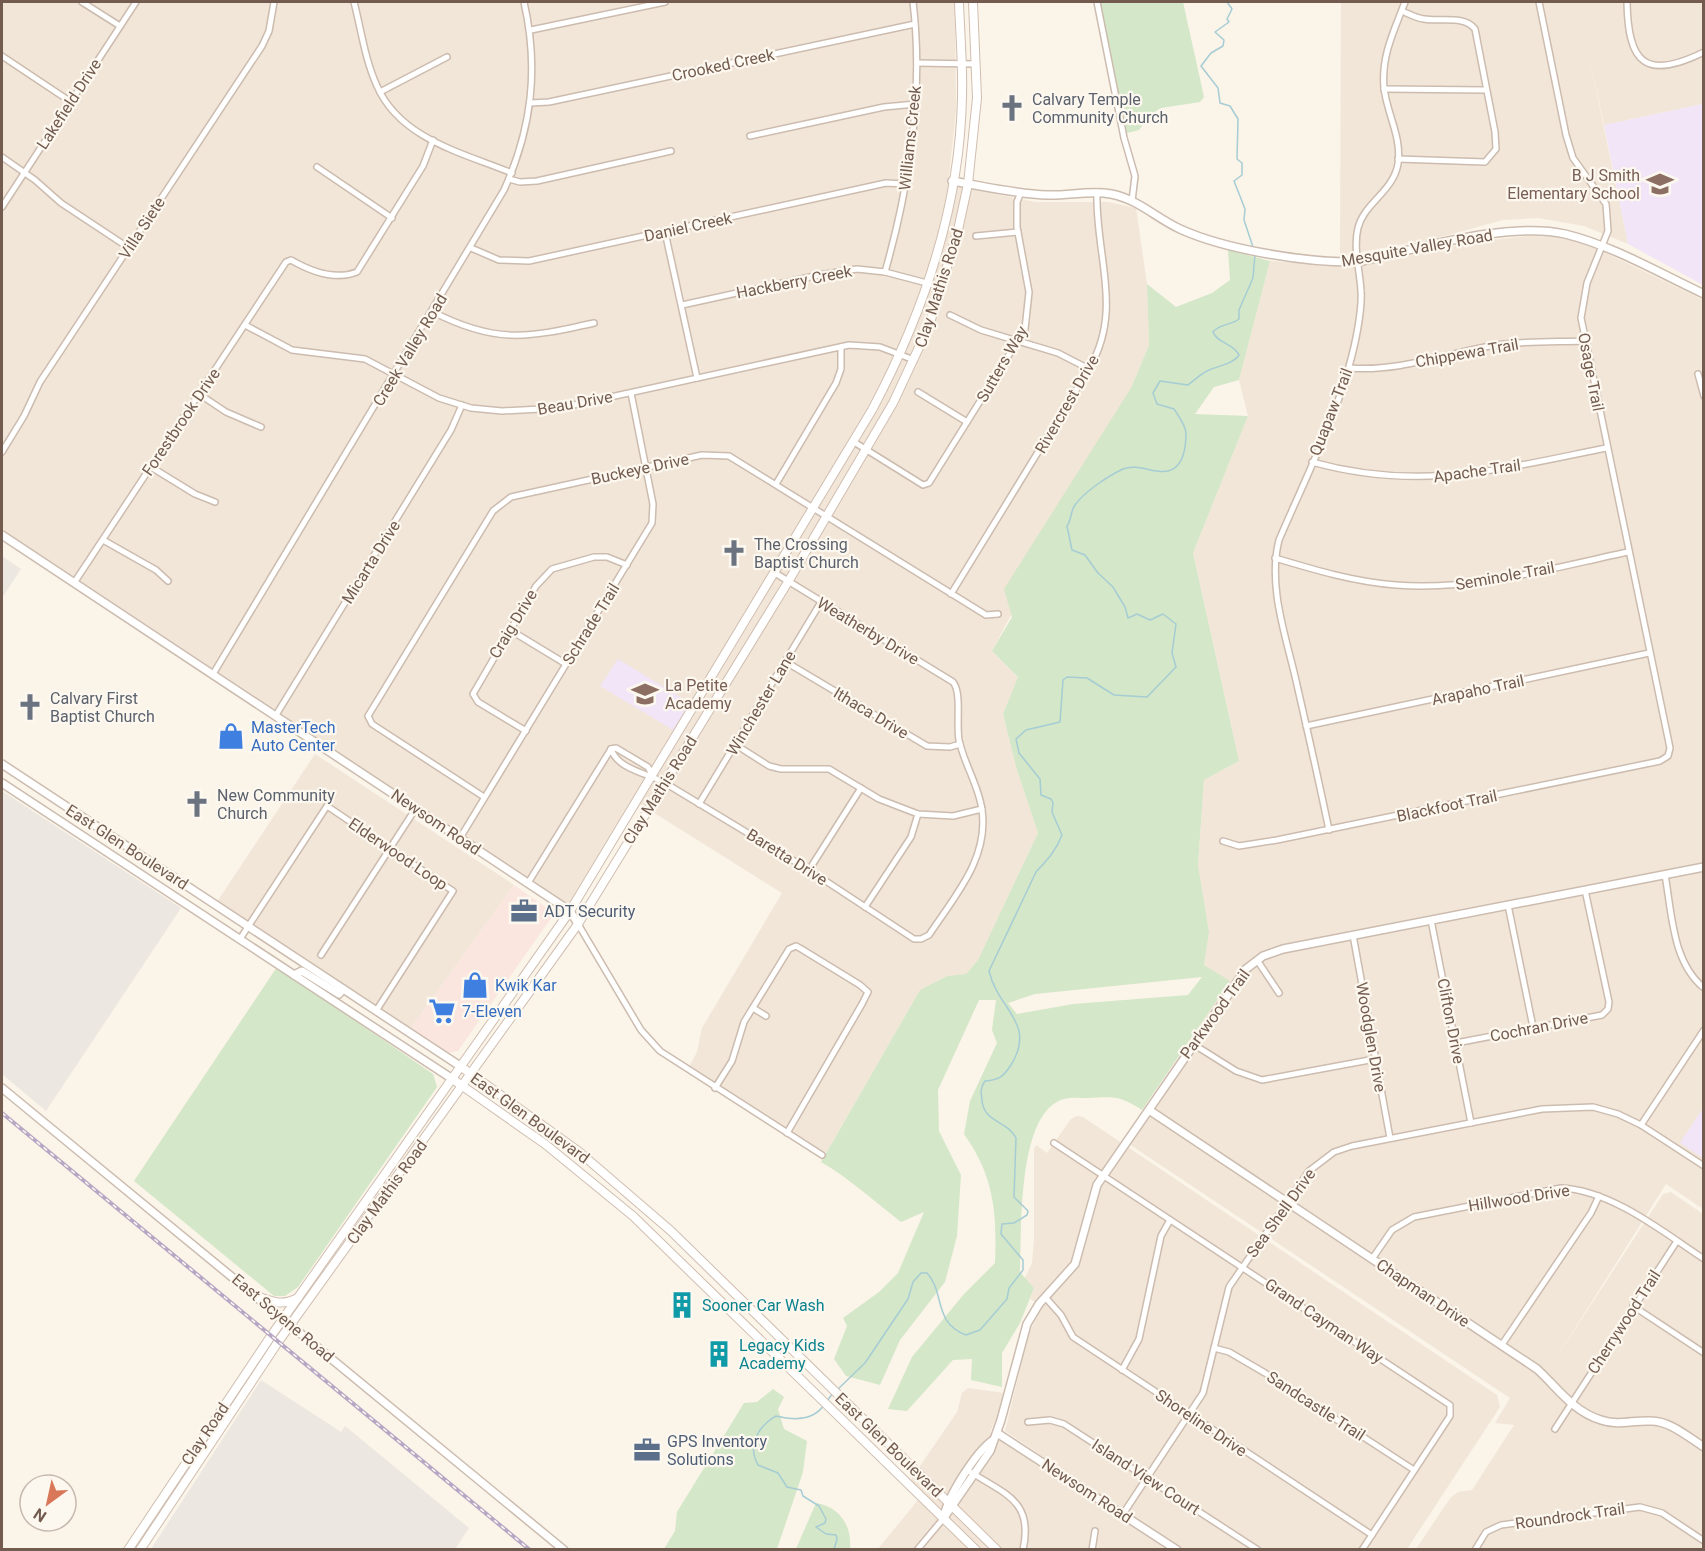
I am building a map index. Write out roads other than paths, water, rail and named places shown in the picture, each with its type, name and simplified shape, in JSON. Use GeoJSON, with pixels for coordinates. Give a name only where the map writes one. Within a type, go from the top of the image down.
{"type":"FeatureCollection","features":[{"type":"Feature","properties":{"kind":"main road","name":"Clay Mathis Road"},"geometry":{"type":"LineString","coordinates":[[287,1322],[299,1298],[570,911],[854,442],[902,354],[929,283],[960,134],[962,64],[959,2]]}},
{"type":"Feature","properties":{"kind":"main road","name":"Clay Mathis Road"},"geometry":{"type":"LineString","coordinates":[[287,1322],[578,924],[788,582],[866,450],[914,361],[942,287],[968,184],[976,98],[974,2]]}},
{"type":"Feature","properties":{"kind":"main road"},"geometry":{"type":"LineString","coordinates":[[690,711],[704,719]]}},
{"type":"Feature","properties":{"kind":"main road","name":"East Glen Boulevard"},"geometry":{"type":"LineString","coordinates":[[460,1066],[578,1151],[671,1231],[997,1550]]}},
{"type":"Feature","properties":{"kind":"main road","name":"East Glen Boulevard"},"geometry":{"type":"LineString","coordinates":[[452,1078],[522,1126],[641,1223],[976,1550]]}},
{"type":"Feature","properties":{"kind":"main road"},"geometry":{"type":"LineString","coordinates":[[709,1291],[720,1281]]}},
{"type":"Feature","properties":{"kind":"main road"},"geometry":{"type":"LineString","coordinates":[[254,1295],[285,1305],[299,1298]]}},
{"type":"Feature","properties":{"kind":"main road","name":"Clay Road"},"geometry":{"type":"LineString","coordinates":[[128,1550],[218,1415],[287,1322]]}},
{"type":"Feature","properties":{"kind":"main road","name":"Clay Road"},"geometry":{"type":"LineString","coordinates":[[140,1550],[227,1421],[287,1322]]}},
{"type":"Feature","properties":{"kind":"main road"},"geometry":{"type":"LineString","coordinates":[[218,1415],[227,1421]]}},
{"type":"Feature","properties":{"kind":"street"},"geometry":{"type":"LineString","coordinates":[[82,2],[120,27]]}},
{"type":"Feature","properties":{"kind":"street","name":"Lakefield Drive"},"geometry":{"type":"LineString","coordinates":[[2,207],[136,2]]}},
{"type":"Feature","properties":{"kind":"street","name":"Villa Siete"},"geometry":{"type":"LineString","coordinates":[[2,452],[24,416],[40,382],[262,46],[269,31],[274,2]]}},
{"type":"Feature","properties":{"kind":"street"},"geometry":{"type":"LineString","coordinates":[[354,2],[372,72],[380,92],[402,121],[433,140],[512,173]]}},
{"type":"Feature","properties":{"kind":"street","name":"Creek Valley Road"},"geometry":{"type":"LineString","coordinates":[[213,674],[471,248],[512,173],[526,131],[531,103],[533,65],[531,30],[524,2]]}},
{"type":"Feature","properties":{"kind":"street"},"geometry":{"type":"LineString","coordinates":[[531,30],[665,2]]}},
{"type":"Feature","properties":{"kind":"street","name":"Williams Creek"},"geometry":{"type":"LineString","coordinates":[[885,272],[906,183],[916,104],[917,63],[913,2]]}},
{"type":"Feature","properties":{"kind":"street"},"geometry":{"type":"LineString","coordinates":[[1097,2],[1122,127],[1135,176],[1132,201]]}},
{"type":"Feature","properties":{"kind":"street","name":"Quapaw Trail"},"geometry":{"type":"LineString","coordinates":[[1329,830],[1275,580],[1275,558],[1279,540],[1350,368],[1361,312],[1358,226],[1370,207],[1392,181],[1398,159],[1399,145],[1384,89],[1383,69],[1390,35],[1405,2]]}},
{"type":"Feature","properties":{"kind":"street","name":"Osage Trail"},"geometry":{"type":"LineString","coordinates":[[1539,2],[1566,135],[1573,158],[1606,204],[1608,231],[1604,247],[1583,295],[1581,318],[1606,448],[1670,748],[1668,756]]}},
{"type":"Feature","properties":{"kind":"street"},"geometry":{"type":"LineString","coordinates":[[1627,2],[1629,39],[1642,59],[1654,65],[1670,67],[1704,52]]}},
{"type":"Feature","properties":{"kind":"street"},"geometry":{"type":"LineString","coordinates":[[1398,159],[1485,162],[1496,149],[1495,132],[1485,90],[1475,29],[1470,23],[1424,19],[1402,11]]}},
{"type":"Feature","properties":{"kind":"street","name":"Crooked Creek"},"geometry":{"type":"LineString","coordinates":[[531,103],[549,102],[915,24]]}},
{"type":"Feature","properties":{"kind":"street"},"geometry":{"type":"LineString","coordinates":[[2,56],[70,102]]}},
{"type":"Feature","properties":{"kind":"street"},"geometry":{"type":"LineString","coordinates":[[380,92],[447,57]]}},
{"type":"Feature","properties":{"kind":"street"},"geometry":{"type":"LineString","coordinates":[[917,63],[976,64]]}},
{"type":"Feature","properties":{"kind":"street"},"geometry":{"type":"LineString","coordinates":[[1384,89],[1485,90]]}},
{"type":"Feature","properties":{"kind":"street"},"geometry":{"type":"LineString","coordinates":[[750,136],[884,107],[916,104]]}},
{"type":"Feature","properties":{"kind":"street"},"geometry":{"type":"LineString","coordinates":[[316,167],[392,218],[426,160],[433,140]]}},
{"type":"Feature","properties":{"kind":"street"},"geometry":{"type":"LineString","coordinates":[[509,179],[520,182],[537,181],[671,151]]}},
{"type":"Feature","properties":{"kind":"street"},"geometry":{"type":"LineString","coordinates":[[2,157],[61,203],[129,248]]}},
{"type":"Feature","properties":{"kind":"street","name":"Mesquite Valley Road"},"geometry":{"type":"LineString","coordinates":[[952,181],[1046,195],[1097,192],[1132,201],[1178,228],[1239,247],[1335,262],[1358,262],[1451,242],[1521,231],[1564,234],[1604,247],[1704,294]]}},
{"type":"Feature","properties":{"kind":"street","name":"Daniel Creek"},"geometry":{"type":"LineString","coordinates":[[471,248],[499,260],[521,262],[879,185],[906,183]]}},
{"type":"Feature","properties":{"kind":"street","name":"Sutters Way"},"geometry":{"type":"LineString","coordinates":[[866,450],[925,486],[1018,339],[1027,318],[1029,292],[1016,212],[1021,192]]}},
{"type":"Feature","properties":{"kind":"street","name":"Rivercrest Drive"},"geometry":{"type":"LineString","coordinates":[[951,594],[1089,369],[1103,339],[1108,297],[1097,228],[1097,192]]}},
{"type":"Feature","properties":{"kind":"street","name":"Forestbrook Drive"},"geometry":{"type":"LineString","coordinates":[[74,583],[288,260],[324,274],[354,274],[362,267],[392,218]]}},
{"type":"Feature","properties":{"kind":"street"},"geometry":{"type":"LineString","coordinates":[[665,232],[698,378]]}},
{"type":"Feature","properties":{"kind":"street"},"geometry":{"type":"LineString","coordinates":[[976,236],[1018,232]]}},
{"type":"Feature","properties":{"kind":"street","name":"Hackberry Creek"},"geometry":{"type":"LineString","coordinates":[[682,304],[840,271],[885,272],[942,287]]}},
{"type":"Feature","properties":{"kind":"street"},"geometry":{"type":"LineString","coordinates":[[432,312],[470,329],[509,336],[540,335],[594,323]]}},
{"type":"Feature","properties":{"kind":"street"},"geometry":{"type":"LineString","coordinates":[[950,315],[981,330],[1018,339],[1058,353],[1089,369]]}},
{"type":"Feature","properties":{"kind":"street","name":"Beau Drive"},"geometry":{"type":"LineString","coordinates":[[245,326],[292,350],[316,355],[359,357],[429,395],[491,411],[531,411],[631,393],[841,347],[871,345],[902,354],[914,361]]}},
{"type":"Feature","properties":{"kind":"street","name":"Chippewa Trail"},"geometry":{"type":"LineString","coordinates":[[1350,368],[1365,369],[1410,363],[1513,343],[1584,341]]}},
{"type":"Feature","properties":{"kind":"street"},"geometry":{"type":"LineString","coordinates":[[776,484],[836,383],[841,369],[841,347]]}},
{"type":"Feature","properties":{"kind":"street"},"geometry":{"type":"LineString","coordinates":[[1698,374],[1704,396]]}},
{"type":"Feature","properties":{"kind":"street"},"geometry":{"type":"LineString","coordinates":[[918,392],[967,422]]}},
{"type":"Feature","properties":{"kind":"street","name":"Schrade Trail"},"geometry":{"type":"LineString","coordinates":[[460,838],[649,528],[653,517],[647,468],[631,393]]}},
{"type":"Feature","properties":{"kind":"street"},"geometry":{"type":"LineString","coordinates":[[199,394],[226,412],[261,427]]}},
{"type":"Feature","properties":{"kind":"street","name":"Micarta Drive"},"geometry":{"type":"LineString","coordinates":[[276,716],[452,430],[462,405]]}},
{"type":"Feature","properties":{"kind":"street"},"geometry":{"type":"LineString","coordinates":[[854,442],[866,450]]}},
{"type":"Feature","properties":{"kind":"street","name":"Apache Trail"},"geometry":{"type":"LineString","coordinates":[[1312,462],[1385,477],[1436,478],[1504,468],[1606,448]]}},
{"type":"Feature","properties":{"kind":"street","name":"Buckeye Drive"},"geometry":{"type":"LineString","coordinates":[[484,797],[372,724],[368,716],[370,709],[497,506],[518,495],[718,454],[729,456],[986,615],[998,614]]}},
{"type":"Feature","properties":{"kind":"street"},"geometry":{"type":"LineString","coordinates":[[151,467],[195,494],[215,502]]}},
{"type":"Feature","properties":{"kind":"street","name":"Newsom Road"},"geometry":{"type":"LineString","coordinates":[[2,536],[570,911],[650,1041],[660,1051],[822,1155]]}},
{"type":"Feature","properties":{"kind":"street"},"geometry":{"type":"LineString","coordinates":[[103,540],[156,570],[168,581]]}},
{"type":"Feature","properties":{"kind":"street","name":"Seminole Trail"},"geometry":{"type":"LineString","coordinates":[[1275,558],[1347,578],[1421,586],[1475,583],[1628,552]]}},
{"type":"Feature","properties":{"kind":"street","name":"Craig Drive"},"geometry":{"type":"LineString","coordinates":[[526,731],[473,696],[476,686],[536,586],[552,569],[594,557],[607,557],[627,565]]}},
{"type":"Feature","properties":{"kind":"street","name":"Weatherby Drive"},"geometry":{"type":"LineString","coordinates":[[775,573],[952,682],[958,691],[956,713],[960,744]]}},
{"type":"Feature","properties":{"kind":"street","name":"Winchester Lane"},"geometry":{"type":"LineString","coordinates":[[699,804],[821,602]]}},
{"type":"Feature","properties":{"kind":"street"},"geometry":{"type":"LineString","coordinates":[[510,630],[566,664]]}},
{"type":"Feature","properties":{"kind":"street","name":"Arapaho Trail"},"geometry":{"type":"LineString","coordinates":[[1306,726],[1649,653]]}},
{"type":"Feature","properties":{"kind":"street","name":"Ithaca Drive"},"geometry":{"type":"LineString","coordinates":[[786,662],[927,746],[950,747],[960,744]]}},
{"type":"Feature","properties":{"kind":"street"},"geometry":{"type":"LineString","coordinates":[[736,745],[769,766],[791,770],[829,769],[879,800],[918,814],[952,816],[982,809],[960,744]]}},
{"type":"Feature","properties":{"kind":"street","name":"Baretta Drive"},"geometry":{"type":"LineString","coordinates":[[652,775],[648,767],[616,748],[611,749],[613,756],[627,766],[641,774],[652,775],[809,870],[914,939],[921,939],[929,935],[976,861],[983,831],[982,809]]}},
{"type":"Feature","properties":{"kind":"street"},"geometry":{"type":"LineString","coordinates":[[528,883],[611,749]]}},
{"type":"Feature","properties":{"kind":"street","name":"Blackfoot Trail"},"geometry":{"type":"LineString","coordinates":[[1223,841],[1239,846],[1329,830],[1660,761],[1668,756]]}},
{"type":"Feature","properties":{"kind":"street"},"geometry":{"type":"LineString","coordinates":[[627,766],[632,757]]}},
{"type":"Feature","properties":{"kind":"street","name":"East Glen Boulevard"},"geometry":{"type":"LineString","coordinates":[[2,764],[460,1066]]}},
{"type":"Feature","properties":{"kind":"street","name":"East Glen Boulevard"},"geometry":{"type":"LineString","coordinates":[[2,783],[452,1078]]}},
{"type":"Feature","properties":{"kind":"street"},"geometry":{"type":"LineString","coordinates":[[809,870],[861,788]]}},
{"type":"Feature","properties":{"kind":"street","name":"Elderwood Loop"},"geometry":{"type":"LineString","coordinates":[[240,939],[327,806],[453,891],[376,1011]]}},
{"type":"Feature","properties":{"kind":"street"},"geometry":{"type":"LineString","coordinates":[[321,955],[416,808]]}},
{"type":"Feature","properties":{"kind":"street"},"geometry":{"type":"LineString","coordinates":[[865,907],[911,837],[918,814]]}},
{"type":"Feature","properties":{"kind":"street"},"geometry":{"type":"LineString","coordinates":[[125,863],[133,850]]}},
{"type":"Feature","properties":{"kind":"street","name":"Parkwood Trail"},"geometry":{"type":"LineString","coordinates":[[943,1519],[972,1473],[990,1451],[1027,1324],[1045,1297],[1076,1264],[1093,1196],[1103,1175],[1237,979],[1257,960],[1283,950],[1353,935],[1704,867]]}},
{"type":"Feature","properties":{"kind":"street"},"geometry":{"type":"LineString","coordinates":[[1665,875],[1679,951],[1684,966],[1704,988]]}},
{"type":"Feature","properties":{"kind":"street","name":"Cochran Drive"},"geometry":{"type":"LineString","coordinates":[[1456,1043],[1602,1015],[1608,1009],[1609,1002],[1585,890]]}},
{"type":"Feature","properties":{"kind":"street"},"geometry":{"type":"LineString","coordinates":[[1508,905],[1533,1027]]}},
{"type":"Feature","properties":{"kind":"street","name":"Clifton Drive"},"geometry":{"type":"LineString","coordinates":[[1431,920],[1471,1123]]}},
{"type":"Feature","properties":{"kind":"street","name":"Woodglen Drive"},"geometry":{"type":"LineString","coordinates":[[1353,935],[1390,1138]]}},
{"type":"Feature","properties":{"kind":"street"},"geometry":{"type":"LineString","coordinates":[[715,1088],[732,1061],[744,1022],[785,955],[796,946],[868,992],[787,1133]]}},
{"type":"Feature","properties":{"kind":"street"},"geometry":{"type":"LineString","coordinates":[[1257,960],[1279,993]]}},
{"type":"Feature","properties":{"kind":"street"},"geometry":{"type":"LineString","coordinates":[[294,975],[302,971],[339,994],[343,989]]}},
{"type":"Feature","properties":{"kind":"street"},"geometry":{"type":"LineString","coordinates":[[753,1008],[766,1016]]}},
{"type":"Feature","properties":{"kind":"street"},"geometry":{"type":"LineString","coordinates":[[1641,1125],[1704,1030]]}},
{"type":"Feature","properties":{"kind":"street"},"geometry":{"type":"LineString","coordinates":[[1193,1044],[1236,1071],[1262,1080],[1375,1059]]}},
{"type":"Feature","properties":{"kind":"street","name":"East Scyene Road"},"geometry":{"type":"LineString","coordinates":[[2,1088],[564,1550]]}},
{"type":"Feature","properties":{"kind":"street","name":"Sea Shell Drive"},"geometry":{"type":"LineString","coordinates":[[1123,1515],[1205,1387],[1226,1295],[1242,1267],[1309,1171],[1334,1152],[1390,1138],[1566,1106],[1593,1107],[1618,1114],[1641,1125],[1704,1166]]}},
{"type":"Feature","properties":{"kind":"street","name":"Chapman Drive"},"geometry":{"type":"LineString","coordinates":[[1149,1110],[1537,1369],[1557,1393],[1600,1420],[1617,1424],[1650,1420],[1664,1423],[1704,1447]]}},
{"type":"Feature","properties":{"kind":"street","name":"Grand Cayman Way"},"geometry":{"type":"LineString","coordinates":[[1054,1143],[1450,1405],[1450,1416],[1362,1550]]}},
{"type":"Feature","properties":{"kind":"street","name":"Hillwood Drive"},"geometry":{"type":"LineString","coordinates":[[1372,1259],[1392,1230],[1414,1217],[1561,1188],[1579,1189],[1599,1196],[1647,1221],[1704,1259]]}},
{"type":"Feature","properties":{"kind":"street"},"geometry":{"type":"LineString","coordinates":[[1502,1346],[1591,1213],[1599,1196]]}},
{"type":"Feature","properties":{"kind":"street"},"geometry":{"type":"LineString","coordinates":[[1122,1370],[1139,1340],[1161,1236],[1170,1220]]}},
{"type":"Feature","properties":{"kind":"street","name":"Cherrywood Trail"},"geometry":{"type":"LineString","coordinates":[[1555,1429],[1677,1241]]}},
{"type":"Feature","properties":{"kind":"street","name":"Shoreline Drive"},"geometry":{"type":"LineString","coordinates":[[1045,1297],[1061,1315],[1070,1334],[1188,1415],[1372,1535]]}},
{"type":"Feature","properties":{"kind":"street"},"geometry":{"type":"LineString","coordinates":[[1634,1306],[1704,1353]]}},
{"type":"Feature","properties":{"kind":"street","name":"Sandcastle Trail"},"geometry":{"type":"LineString","coordinates":[[1214,1348],[1229,1352],[1265,1373],[1414,1470]]}},
{"type":"Feature","properties":{"kind":"street","name":"Island View Court"},"geometry":{"type":"LineString","coordinates":[[1028,1422],[1050,1420],[1064,1424],[1258,1550]]}},
{"type":"Feature","properties":{"kind":"street","name":"Newsom Road"},"geometry":{"type":"LineString","coordinates":[[995,1436],[1177,1550]]}},
{"type":"Feature","properties":{"kind":"street"},"geometry":{"type":"LineString","coordinates":[[972,1473],[1022,1508],[1025,1519],[1023,1550]]}},
{"type":"Feature","properties":{"kind":"street","name":"Roundrock Trail"},"geometry":{"type":"LineString","coordinates":[[1475,1550],[1486,1532],[1501,1525],[1640,1507],[1662,1513],[1704,1541]]}},
{"type":"Feature","properties":{"kind":"street"},"geometry":{"type":"LineString","coordinates":[[917,1550],[943,1519]]}},
{"type":"Feature","properties":{"kind":"street"},"geometry":{"type":"LineString","coordinates":[[1092,1550],[1095,1531]]}},
{"type":"Feature","properties":{"kind":"waterway"},"geometry":{"type":"LineString","coordinates":[[1227,2],[1232,9],[1227,19],[1229,22],[1215,32],[1224,40],[1223,46],[1211,53],[1201,66],[1218,88],[1220,103],[1230,106],[1238,119],[1237,159],[1242,163],[1242,175],[1234,181],[1245,209],[1244,220],[1253,247]]}},
{"type":"Feature","properties":{"kind":"waterway"},"geometry":{"type":"LineString","coordinates":[[837,1390],[865,1363],[908,1299],[913,1282],[921,1273],[927,1273],[932,1281],[949,1323],[966,1335],[980,1330],[1007,1299],[1009,1288],[1023,1270],[1023,1260],[1001,1234],[1002,1224],[1014,1223],[1027,1215],[1028,1211],[1014,1197],[1016,1138],[1012,1132],[987,1113],[983,1107],[981,1093],[985,1081],[997,1079],[1011,1065],[1018,1051],[1020,1038],[1018,1027],[994,985],[989,971],[1036,872],[1054,851],[1062,835],[1052,812],[1053,803],[1051,799],[1041,795],[1040,779],[1019,753],[1016,739],[1026,730],[1060,722],[1063,680],[1067,677],[1087,678],[1114,695],[1147,697],[1176,667],[1172,653],[1176,624],[1163,614],[1150,620],[1137,614],[1128,618],[1125,607],[1113,587],[1098,573],[1085,555],[1072,550],[1067,526],[1073,508],[1079,500],[1117,472],[1129,467],[1163,472],[1174,469],[1178,465],[1185,449],[1185,427],[1174,409],[1157,404],[1153,393],[1160,381],[1188,385],[1206,371],[1229,363],[1239,355],[1233,348],[1218,339],[1213,332],[1239,319],[1239,310],[1253,278],[1255,254]]}},
{"type":"Feature","properties":{"kind":"waterway"},"geometry":{"type":"LineString","coordinates":[[827,1401],[833,1393]]}},
{"type":"Feature","properties":{"kind":"waterway"},"geometry":{"type":"LineString","coordinates":[[824,1405],[808,1417],[776,1416],[759,1431],[754,1451],[758,1465],[778,1473],[787,1487],[801,1490],[803,1496],[819,1506],[826,1519],[825,1523],[816,1527],[826,1534],[836,1535],[834,1550]]}},
{"type":"Feature","properties":{"kind":"railway"},"geometry":{"type":"LineString","coordinates":[[2,1113],[530,1550]]}},
{"type":"Feature","properties":{"kind":"place","name":"Calvary Temple Community Church"},"geometry":{"type":"Point","coordinates":[1012,108]}},
{"type":"Feature","properties":{"kind":"place","name":"B J Smith Elementary School"},"geometry":{"type":"Point","coordinates":[1660,184]}},
{"type":"Feature","properties":{"kind":"place","name":"The Crossing Baptist Church"},"geometry":{"type":"Point","coordinates":[734,553]}},
{"type":"Feature","properties":{"kind":"place","name":"La Petite Academy"},"geometry":{"type":"Point","coordinates":[645,694]}},
{"type":"Feature","properties":{"kind":"place","name":"Calvary First Baptist Church"},"geometry":{"type":"Point","coordinates":[30,707]}},
{"type":"Feature","properties":{"kind":"place","name":"MasterTech Auto Center"},"geometry":{"type":"Point","coordinates":[231,736]}},
{"type":"Feature","properties":{"kind":"place","name":"New Community Church"},"geometry":{"type":"Point","coordinates":[197,804]}},
{"type":"Feature","properties":{"kind":"place","name":"ADT Security"},"geometry":{"type":"Point","coordinates":[524,911]}},
{"type":"Feature","properties":{"kind":"place","name":"Kwik Kar"},"geometry":{"type":"Point","coordinates":[475,985]}},
{"type":"Feature","properties":{"kind":"place","name":"7-Eleven"},"geometry":{"type":"Point","coordinates":[442,1011]}},
{"type":"Feature","properties":{"kind":"place","name":"Sooner Car Wash"},"geometry":{"type":"Point","coordinates":[682,1305]}},
{"type":"Feature","properties":{"kind":"place","name":"Legacy Kids Academy"},"geometry":{"type":"Point","coordinates":[719,1354]}},
{"type":"Feature","properties":{"kind":"place","name":"GPS Inventory Solutions"},"geometry":{"type":"Point","coordinates":[647,1450]}}]}
